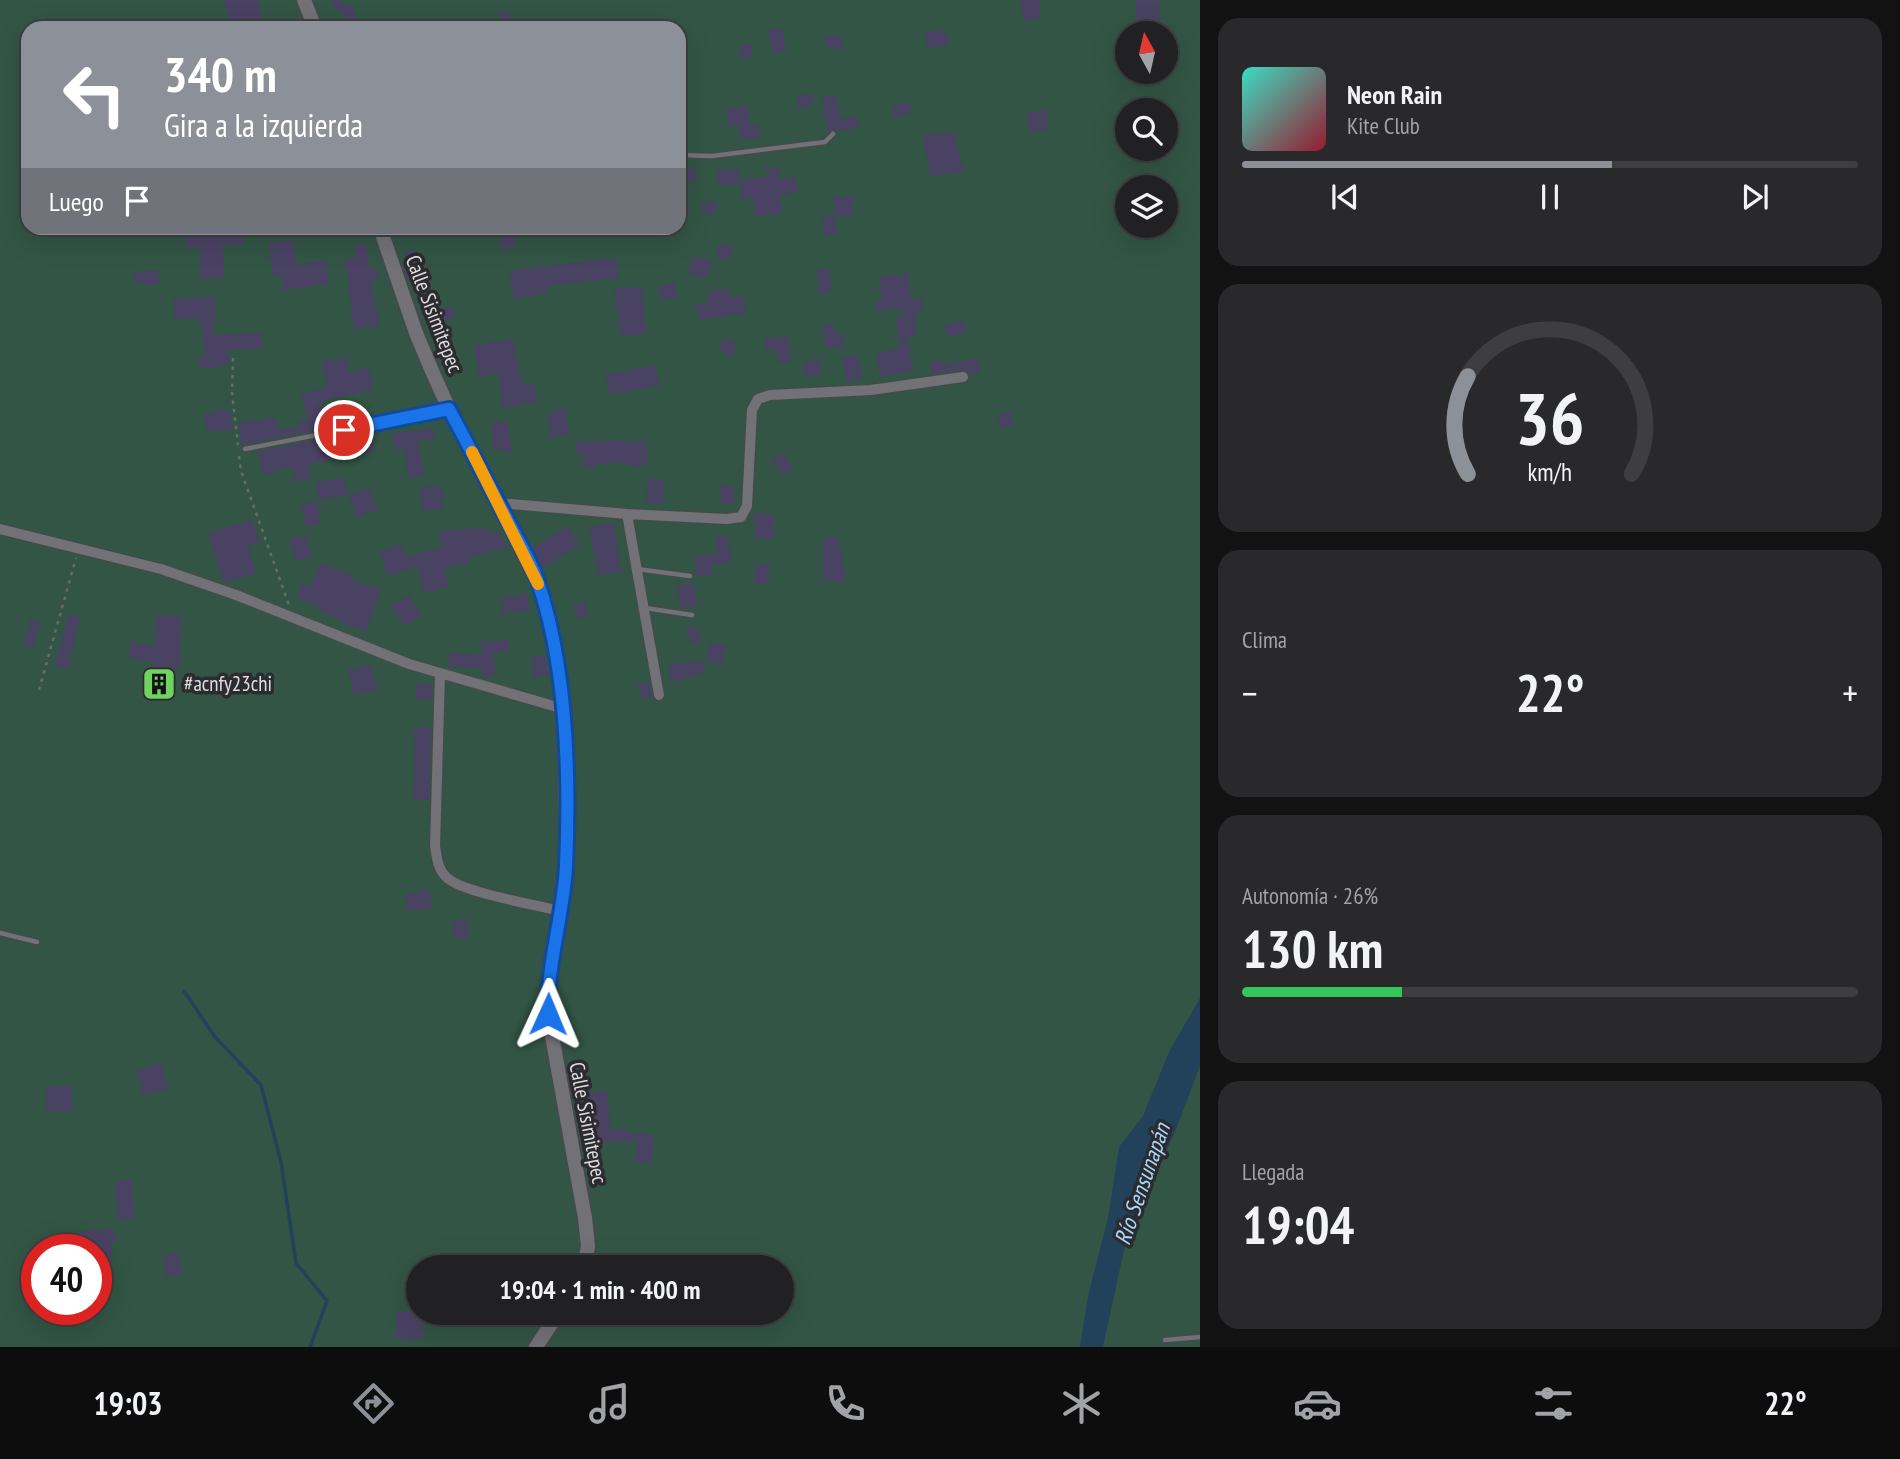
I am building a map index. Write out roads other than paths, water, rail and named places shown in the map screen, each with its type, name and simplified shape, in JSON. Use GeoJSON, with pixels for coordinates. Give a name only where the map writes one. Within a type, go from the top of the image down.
{"type":"FeatureCollection","features":[{"type":"Feature","properties":{"kind":"street"},"geometry":{"type":"LineString","coordinates":[[304,0],[312,21]]}},
{"type":"Feature","properties":{"kind":"street","name":"Calle Sisimitepec"},"geometry":{"type":"LineString","coordinates":[[382,235],[416,333],[449,409],[536,576],[557,659],[564,709],[566,870],[550,972],[548,1014],[585,1218],[586,1255]]}},
{"type":"Feature","properties":{"kind":"street"},"geometry":{"type":"LineString","coordinates":[[498,503],[627,514],[727,519],[741,517],[747,506],[752,410],[758,399],[770,395],[871,390],[963,377]]}},
{"type":"Feature","properties":{"kind":"street"},"geometry":{"type":"LineString","coordinates":[[627,514],[659,695]]}},
{"type":"Feature","properties":{"kind":"street"},"geometry":{"type":"LineString","coordinates":[[0,529],[161,569],[440,674],[564,709]]}},
{"type":"Feature","properties":{"kind":"street"},"geometry":{"type":"LineString","coordinates":[[440,674],[435,846],[439,867],[450,880],[468,887],[560,911]]}},
{"type":"Feature","properties":{"kind":"street"},"geometry":{"type":"LineString","coordinates":[[536,1347],[550,1325]]}},
{"type":"Feature","properties":{"kind":"lane"},"geometry":{"type":"LineString","coordinates":[[686,155],[712,156],[825,142],[833,134]]}},
{"type":"Feature","properties":{"kind":"lane"},"geometry":{"type":"LineString","coordinates":[[245,449],[449,409]]}},
{"type":"Feature","properties":{"kind":"lane"},"geometry":{"type":"LineString","coordinates":[[636,569],[690,576]]}},
{"type":"Feature","properties":{"kind":"lane"},"geometry":{"type":"LineString","coordinates":[[644,608],[692,615]]}},
{"type":"Feature","properties":{"kind":"lane"},"geometry":{"type":"LineString","coordinates":[[0,933],[37,942]]}},
{"type":"Feature","properties":{"kind":"lane"},"geometry":{"type":"LineString","coordinates":[[1165,1340],[1200,1337]]}},
{"type":"Feature","properties":{"kind":"water","name":"Río Sensunapán"},"geometry":{"type":"Polygon","coordinates":[[[1200,998],[1200,1066],[1177,1127],[1127,1236],[1103,1347],[1080,1347],[1088,1296],[1108,1218],[1119,1147],[1143,1116],[1169,1052],[1200,998]]]}},
{"type":"Feature","properties":{"kind":"waterway"},"geometry":{"type":"LineString","coordinates":[[184,991],[215,1037],[261,1085],[281,1162],[296,1263],[327,1301],[310,1347]]}},
{"type":"Feature","properties":{"kind":"place","name":"#acnfy23chi"},"geometry":{"type":"Point","coordinates":[159,684]}}]}
